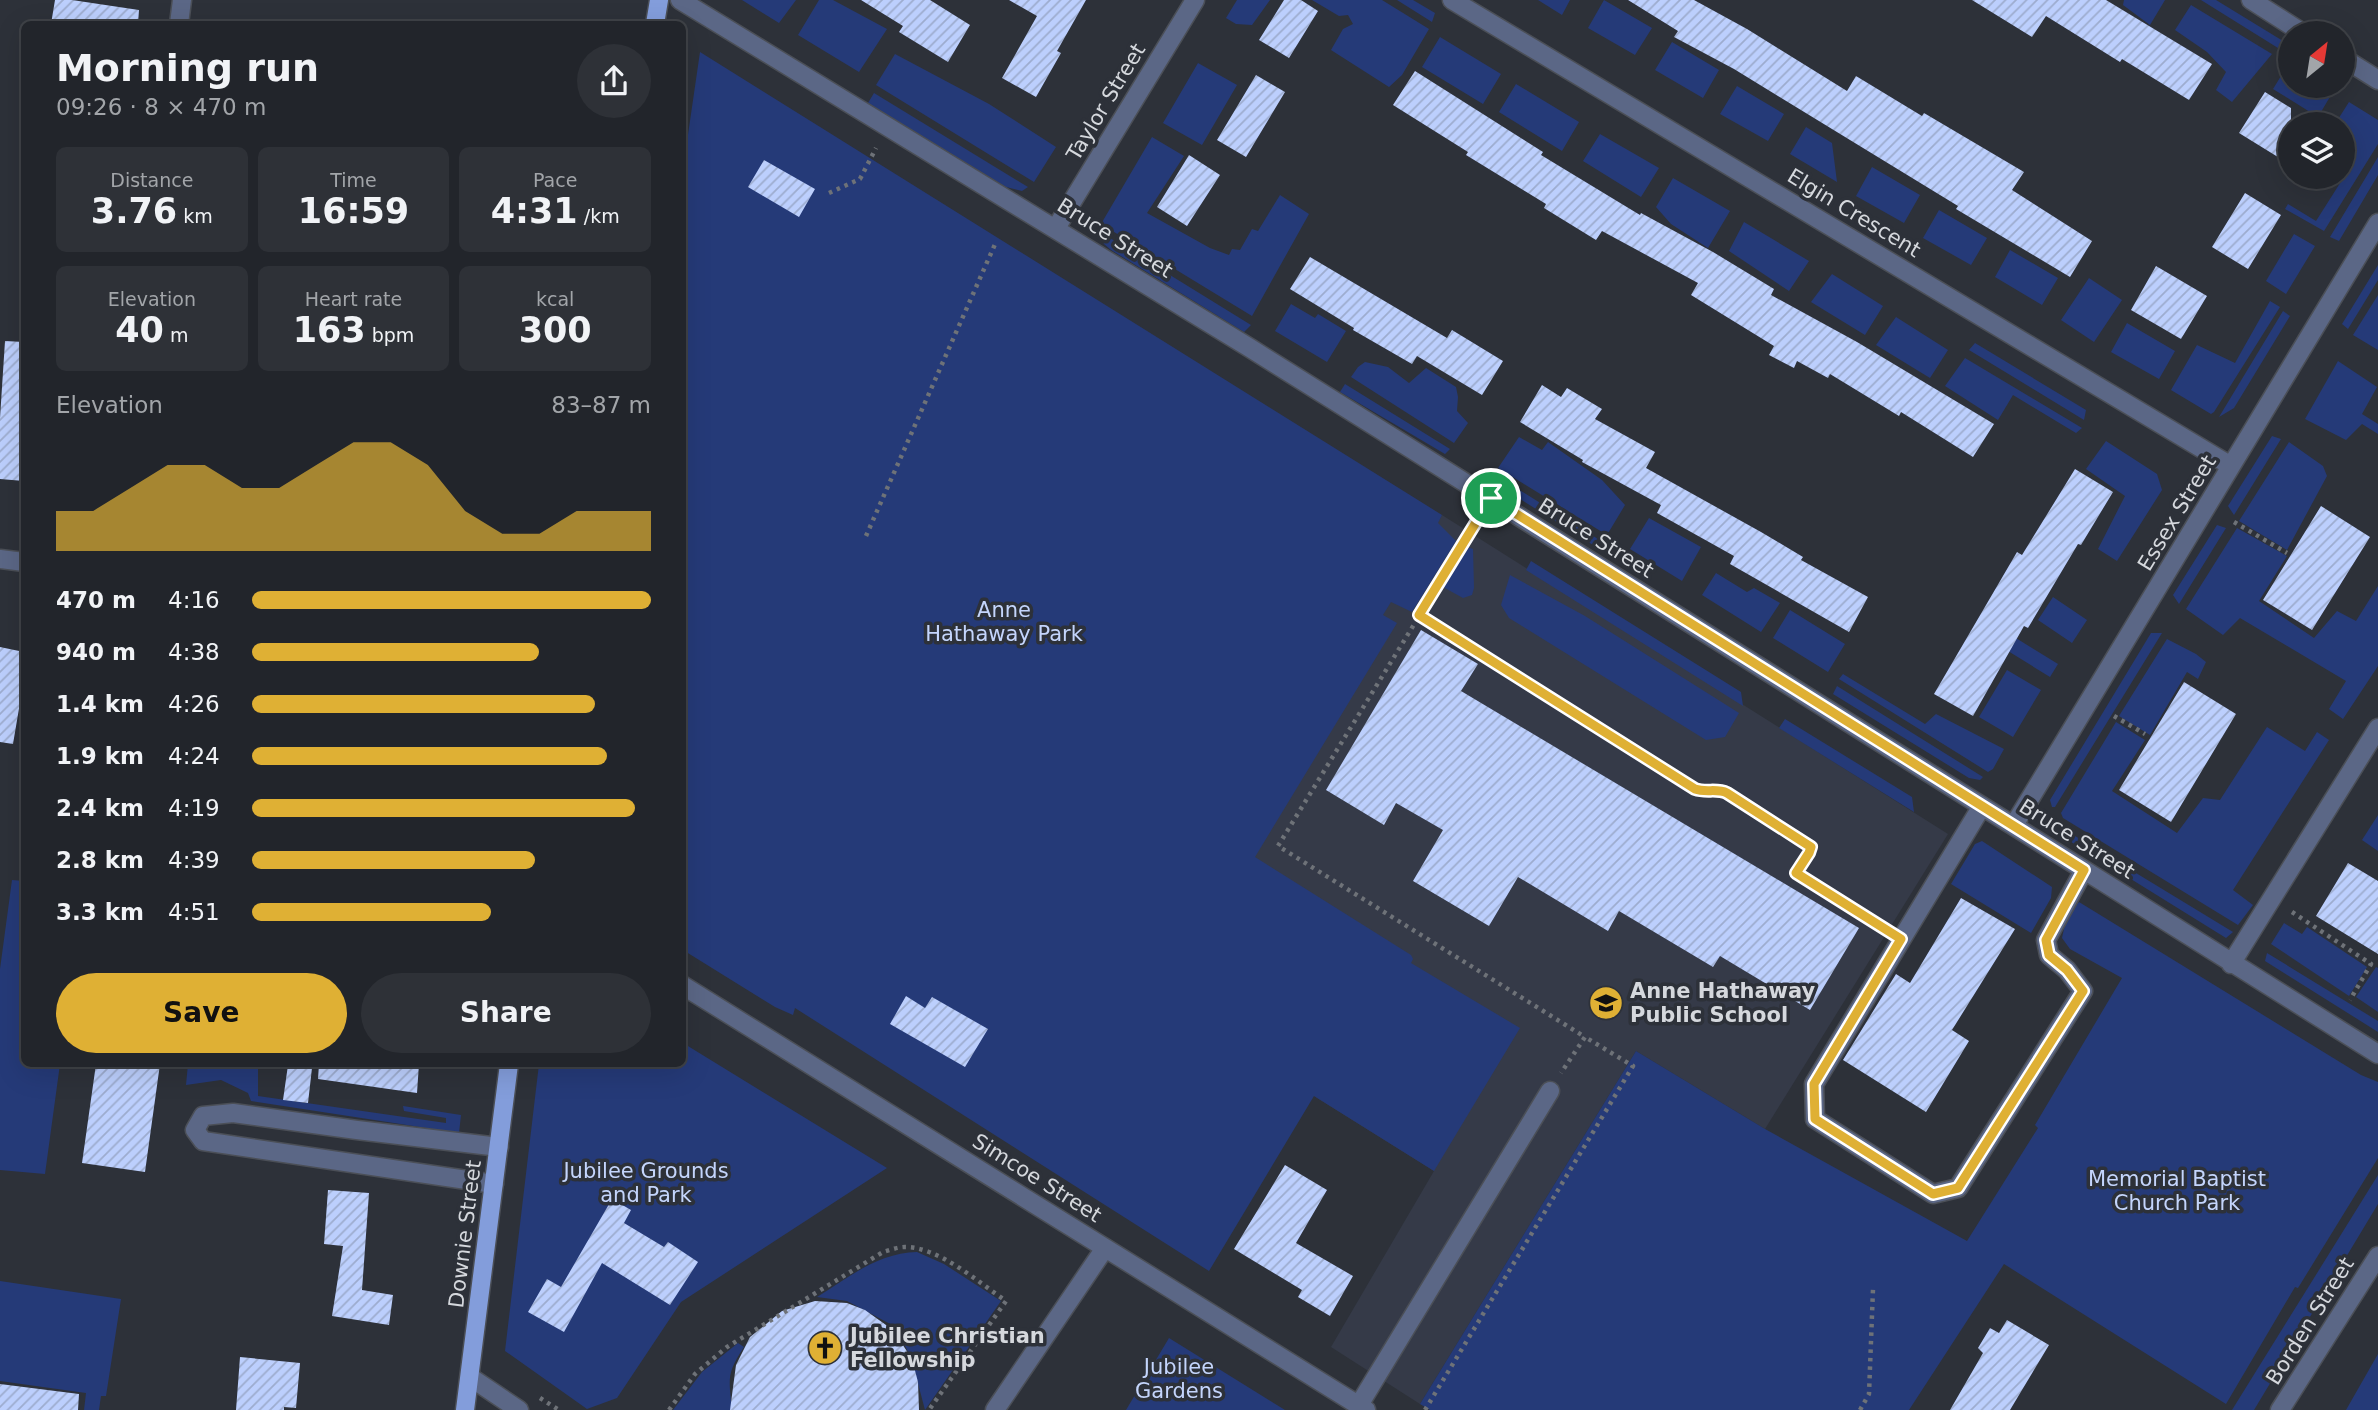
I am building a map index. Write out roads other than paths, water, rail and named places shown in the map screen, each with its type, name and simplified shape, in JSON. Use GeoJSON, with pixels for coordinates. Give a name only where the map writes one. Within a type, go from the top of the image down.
{"type":"FeatureCollection","features":[{"type":"Feature","properties":{"kind":"main road"},"geometry":{"type":"LineString","coordinates":[[656,21],[659,0]]}},
{"type":"Feature","properties":{"kind":"main road","name":"Downie Street"},"geometry":{"type":"LineString","coordinates":[[465,1410],[509,1067]]}},
{"type":"Feature","properties":{"kind":"street"},"geometry":{"type":"LineString","coordinates":[[179,21],[182,0]]}},
{"type":"Feature","properties":{"kind":"street","name":"Bruce Street"},"geometry":{"type":"LineString","coordinates":[[680,0],[1056,228],[1491,498],[2378,1054]]}},
{"type":"Feature","properties":{"kind":"street","name":"Taylor Street"},"geometry":{"type":"LineString","coordinates":[[1056,228],[1195,0]]}},
{"type":"Feature","properties":{"kind":"street","name":"Elgin Crescent"},"geometry":{"type":"LineString","coordinates":[[1452,0],[2231,466]]}},
{"type":"Feature","properties":{"kind":"street"},"geometry":{"type":"LineString","coordinates":[[2250,0],[2284,21]]}},
{"type":"Feature","properties":{"kind":"street"},"geometry":{"type":"LineString","coordinates":[[2356,66],[2378,80]]}},
{"type":"Feature","properties":{"kind":"street","name":"Essex Street"},"geometry":{"type":"LineString","coordinates":[[2014,825],[2378,223]]}},
{"type":"Feature","properties":{"kind":"street"},"geometry":{"type":"LineString","coordinates":[[0,559],[21,562]]}},
{"type":"Feature","properties":{"kind":"street"},"geometry":{"type":"LineString","coordinates":[[2231,964],[2378,728]]}},
{"type":"Feature","properties":{"kind":"street"},"geometry":{"type":"LineString","coordinates":[[1982,806],[1814,1084],[1815,1119],[1933,1194],[1958,1188],[2083,991],[2067,970],[2049,955],[2046,940],[2084,870]]}},
{"type":"Feature","properties":{"kind":"street","name":"Simcoe Street"},"geometry":{"type":"LineString","coordinates":[[686,987],[1362,1408]]}},
{"type":"Feature","properties":{"kind":"street"},"geometry":{"type":"LineString","coordinates":[[1362,1408],[1550,1091]]}},
{"type":"Feature","properties":{"kind":"street"},"geometry":{"type":"LineString","coordinates":[[494,1184],[203,1141],[195,1130],[203,1116],[233,1113],[499,1147]]}},
{"type":"Feature","properties":{"kind":"street"},"geometry":{"type":"LineString","coordinates":[[995,1410],[1105,1248]]}},
{"type":"Feature","properties":{"kind":"street","name":"Borden Street"},"geometry":{"type":"LineString","coordinates":[[2280,1410],[2378,1256]]}},
{"type":"Feature","properties":{"kind":"street"},"geometry":{"type":"LineString","coordinates":[[470,1377],[519,1410]]}},
{"type":"Feature","properties":{"kind":"place","name":"Anne Hathaway Public School"},"geometry":{"type":"Point","coordinates":[1606,1003]}},
{"type":"Feature","properties":{"kind":"place","name":"Jubilee Christian Fellowship"},"geometry":{"type":"Point","coordinates":[825,1348]}},
{"type":"Feature","properties":{"kind":"park label","name":"Anne Hathaway Park"},"geometry":{"type":"Point","coordinates":[1004,622]}},
{"type":"Feature","properties":{"kind":"park label","name":"Jubilee Grounds and Park"},"geometry":{"type":"Point","coordinates":[646,1183]}},
{"type":"Feature","properties":{"kind":"park label","name":"Memorial Baptist Church Park"},"geometry":{"type":"Point","coordinates":[2177,1191]}},
{"type":"Feature","properties":{"kind":"park label","name":"Jubilee Gardens"},"geometry":{"type":"Point","coordinates":[1179,1379]}}]}
